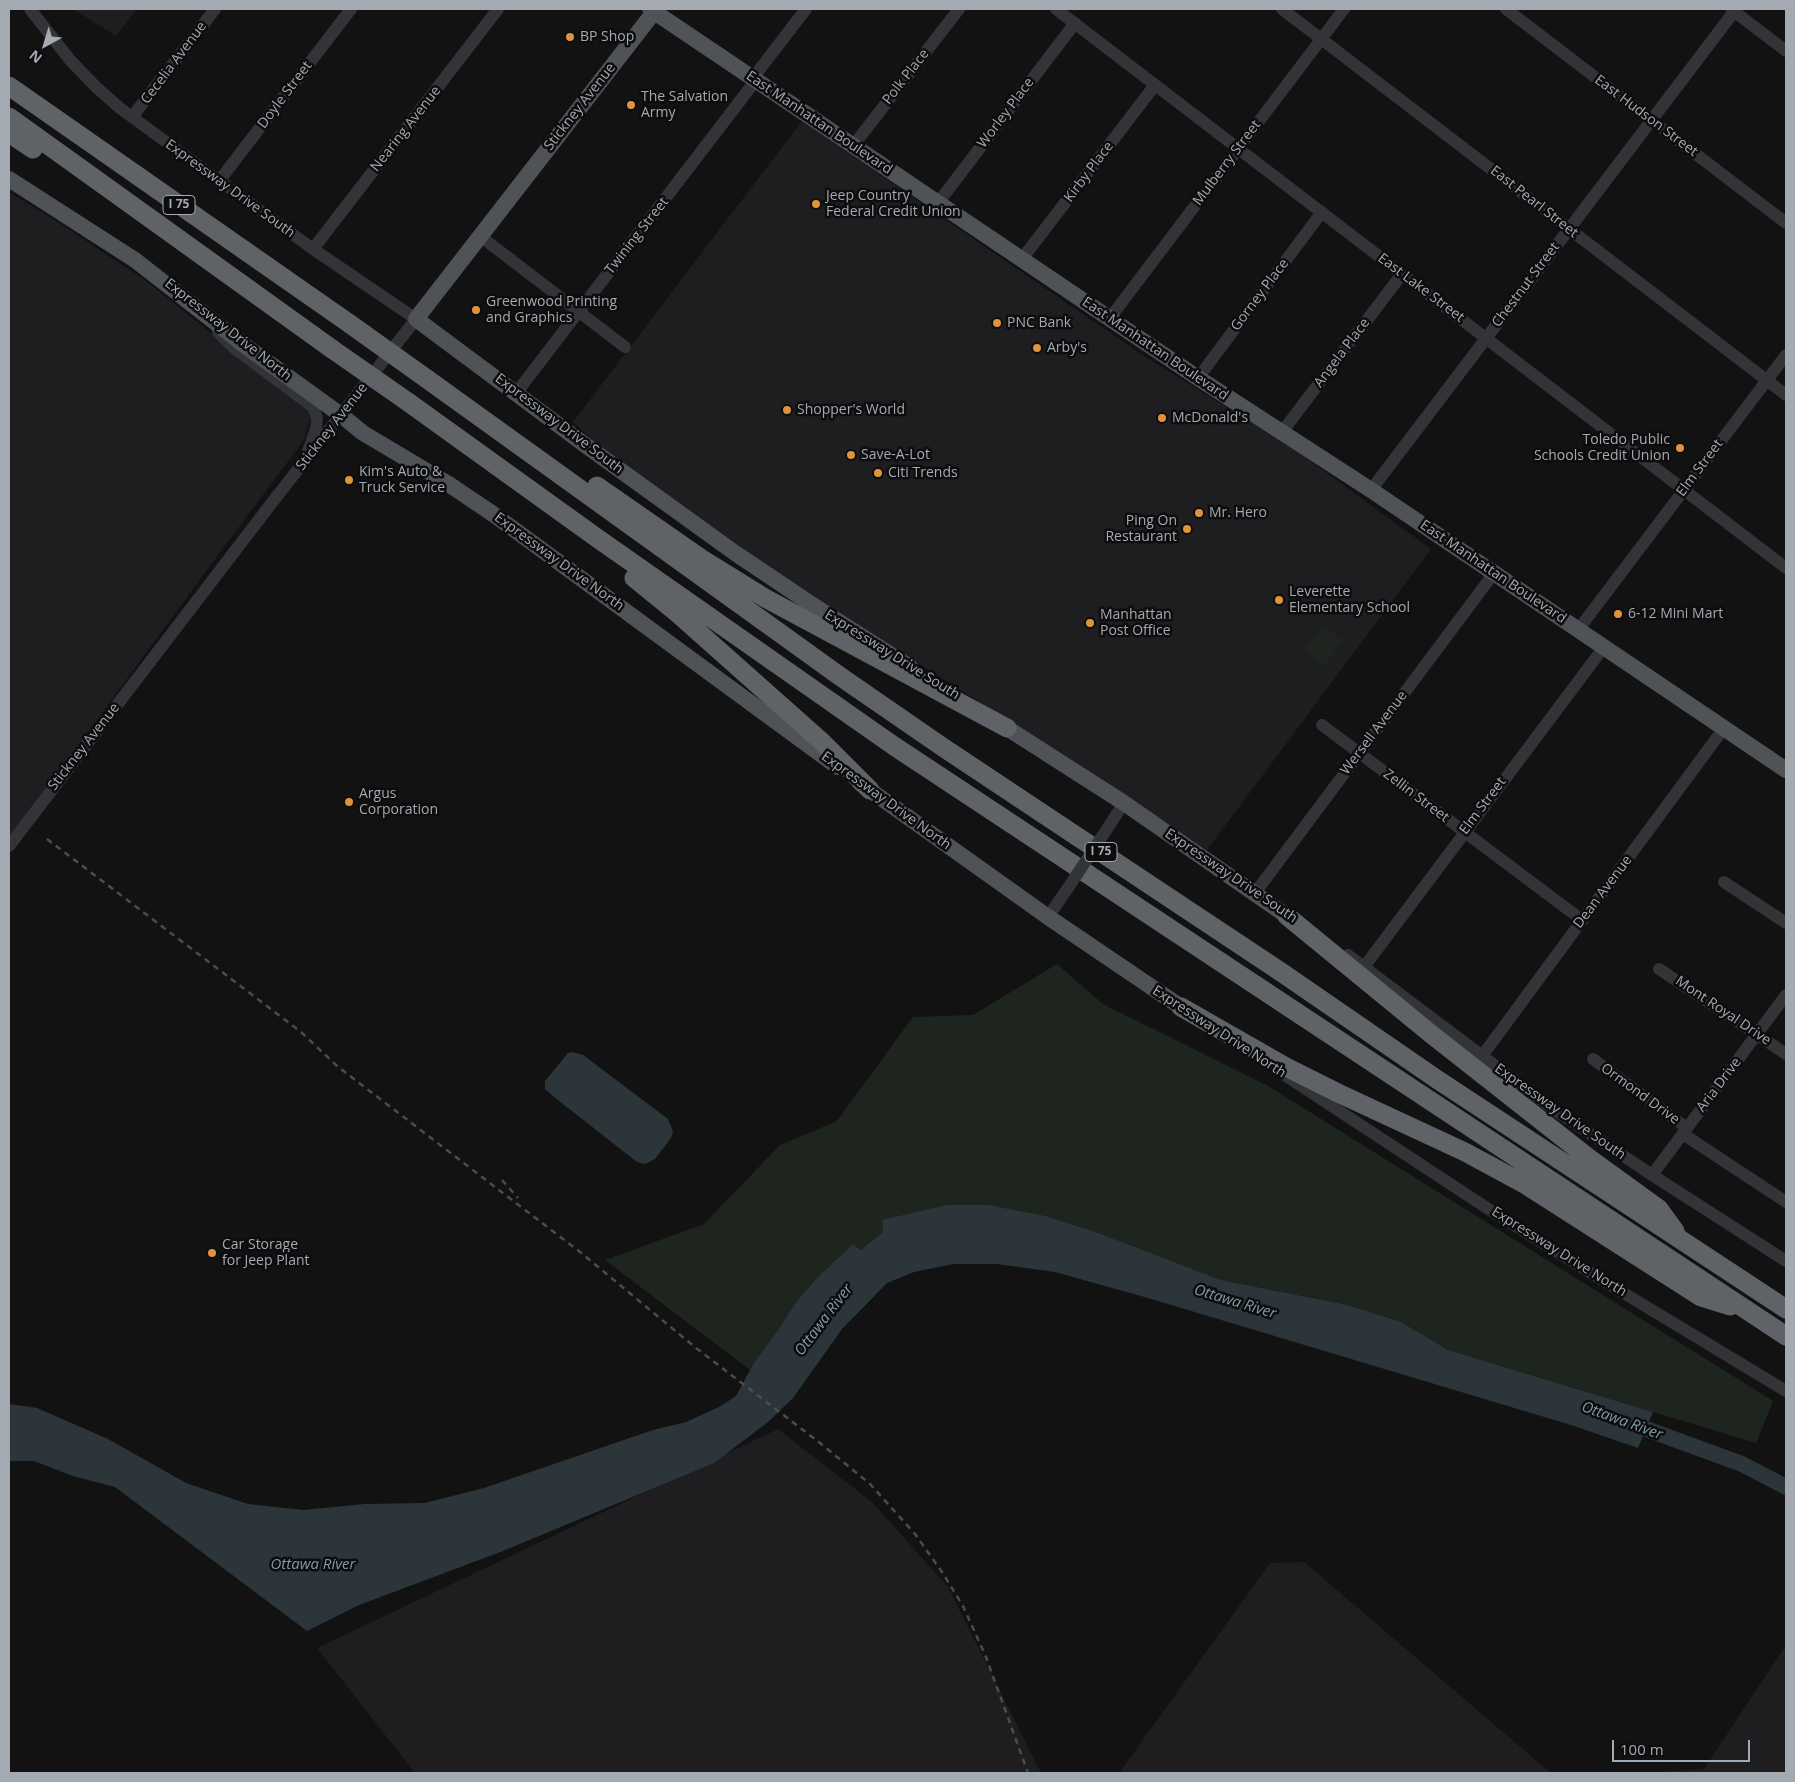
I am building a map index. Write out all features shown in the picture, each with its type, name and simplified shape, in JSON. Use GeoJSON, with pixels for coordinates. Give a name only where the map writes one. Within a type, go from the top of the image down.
{"type":"FeatureCollection","features":[{"type":"Feature","properties":{"kind":"highway","name":"I 75"},"geometry":{"type":"LineString","coordinates":[[9,86],[350,324],[841,677],[944,748],[1281,972],[1598,1187],[1680,1238],[1786,1309]]}},
{"type":"Feature","properties":{"kind":"highway","name":"I 75"},"geometry":{"type":"LineString","coordinates":[[9,117],[554,508],[894,746],[1786,1336]]}},
{"type":"Feature","properties":{"kind":"highway"},"geometry":{"type":"LineString","coordinates":[[9,133],[220,268]]}},
{"type":"Feature","properties":{"kind":"highway"},"geometry":{"type":"LineString","coordinates":[[426,379],[582,476],[683,546],[748,588],[1007,728]]}},
{"type":"Feature","properties":{"kind":"highway"},"geometry":{"type":"LineString","coordinates":[[554,508],[756,683],[827,747],[870,790]]}},
{"type":"Feature","properties":{"kind":"highway"},"geometry":{"type":"LineString","coordinates":[[1287,916],[1431,1034],[1590,1159],[1659,1209],[1680,1238]]}},
{"type":"Feature","properties":{"kind":"highway"},"geometry":{"type":"LineString","coordinates":[[1182,1008],[1286,1067],[1465,1152],[1526,1185],[1701,1297],[1751,1313]]}},
{"type":"Feature","properties":{"kind":"main road","name":"East Manhattan Boulevard"},"geometry":{"type":"LineString","coordinates":[[654,10],[1198,378],[1371,490],[1786,770]]}},
{"type":"Feature","properties":{"kind":"main road","name":"Stickney Avenue"},"geometry":{"type":"LineString","coordinates":[[416,319],[654,10]]}},
{"type":"Feature","properties":{"kind":"main road","name":"Expressway Drive North"},"geometry":{"type":"LineString","coordinates":[[9,179],[102,238],[171,287],[244,345],[363,433],[493,514],[870,790],[1048,917],[1182,1008]]}},
{"type":"Feature","properties":{"kind":"main road","name":"Expressway Drive South"},"geometry":{"type":"LineString","coordinates":[[416,319],[517,392],[588,447],[808,602],[1124,803],[1287,916]]}},
{"type":"Feature","properties":{"kind":"street","name":"Expressway Drive South"},"geometry":{"type":"LineString","coordinates":[[30,9],[70,60],[96,86],[132,117],[313,248],[416,319]]}},
{"type":"Feature","properties":{"kind":"street","name":"Cecelia Avenue"},"geometry":{"type":"LineString","coordinates":[[132,117],[215,9]]}},
{"type":"Feature","properties":{"kind":"street","name":"Doyle Street"},"geometry":{"type":"LineString","coordinates":[[219,181],[351,9]]}},
{"type":"Feature","properties":{"kind":"street","name":"Nearing Avenue"},"geometry":{"type":"LineString","coordinates":[[313,248],[498,9]]}},
{"type":"Feature","properties":{"kind":"street","name":"Twining Street"},"geometry":{"type":"LineString","coordinates":[[517,392],[806,9]]}},
{"type":"Feature","properties":{"kind":"street","name":"Polk Place"},"geometry":{"type":"LineString","coordinates":[[853,146],[959,9]]}},
{"type":"Feature","properties":{"kind":"street","name":"East Lake Street"},"geometry":{"type":"LineString","coordinates":[[1056,9],[1786,568]]}},
{"type":"Feature","properties":{"kind":"street","name":"East Pearl Street"},"geometry":{"type":"LineString","coordinates":[[1282,9],[1786,395]]}},
{"type":"Feature","properties":{"kind":"street","name":"Mulberry Street"},"geometry":{"type":"LineString","coordinates":[[1110,318],[1344,9]]}},
{"type":"Feature","properties":{"kind":"street","name":"East Hudson Street"},"geometry":{"type":"LineString","coordinates":[[1506,9],[1786,223]]}},
{"type":"Feature","properties":{"kind":"street","name":"Chestnut Street"},"geometry":{"type":"LineString","coordinates":[[1371,490],[1734,9]]}},
{"type":"Feature","properties":{"kind":"street"},"geometry":{"type":"LineString","coordinates":[[1734,9],[1786,51]]}},
{"type":"Feature","properties":{"kind":"street","name":"Worley Place"},"geometry":{"type":"LineString","coordinates":[[938,203],[1075,23]]}},
{"type":"Feature","properties":{"kind":"street","name":"Kirby Place"},"geometry":{"type":"LineString","coordinates":[[1022,259],[1155,85]]}},
{"type":"Feature","properties":{"kind":"street","name":"Gorney Place"},"geometry":{"type":"LineString","coordinates":[[1198,378],[1322,212]]}},
{"type":"Feature","properties":{"kind":"street"},"geometry":{"type":"LineString","coordinates":[[480,236],[626,347]]}},
{"type":"Feature","properties":{"kind":"street","name":"Angela Place"},"geometry":{"type":"LineString","coordinates":[[1282,432],[1402,274]]}},
{"type":"Feature","properties":{"kind":"street"},"geometry":{"type":"LineString","coordinates":[[171,287],[234,348],[313,407],[317,418],[316,429],[301,466]]}},
{"type":"Feature","properties":{"kind":"street","name":"Stickney Avenue"},"geometry":{"type":"LineString","coordinates":[[9,846],[416,319]]}},
{"type":"Feature","properties":{"kind":"street","name":"Elm Street"},"geometry":{"type":"LineString","coordinates":[[1578,630],[1786,355]]}},
{"type":"Feature","properties":{"kind":"street","name":"Wersell Avenue"},"geometry":{"type":"LineString","coordinates":[[1255,892],[1494,573]]}},
{"type":"Feature","properties":{"kind":"street","name":"Elm Street"},"geometry":{"type":"LineString","coordinates":[[1364,966],[1604,647]]}},
{"type":"Feature","properties":{"kind":"street","name":"Zellin Street"},"geometry":{"type":"LineString","coordinates":[[1322,725],[1582,920]]}},
{"type":"Feature","properties":{"kind":"street","name":"Dean Avenue"},"geometry":{"type":"LineString","coordinates":[[1482,1056],[1724,728]]}},
{"type":"Feature","properties":{"kind":"street"},"geometry":{"type":"LineString","coordinates":[[1048,917],[1124,803]]}},
{"type":"Feature","properties":{"kind":"street"},"geometry":{"type":"LineString","coordinates":[[1724,882],[1786,924]]}},
{"type":"Feature","properties":{"kind":"street","name":"Expressway Drive South"},"geometry":{"type":"LineString","coordinates":[[1287,916],[1311,929],[1364,966],[1553,1109],[1786,1261]]}},
{"type":"Feature","properties":{"kind":"street","name":"Mont Royal Drive"},"geometry":{"type":"LineString","coordinates":[[1659,969],[1786,1054]]}},
{"type":"Feature","properties":{"kind":"street","name":"Aria Drive"},"geometry":{"type":"LineString","coordinates":[[1652,1175],[1786,995]]}},
{"type":"Feature","properties":{"kind":"street","name":"Expressway Drive North"},"geometry":{"type":"LineString","coordinates":[[1182,1008],[1493,1212],[1786,1391]]}},
{"type":"Feature","properties":{"kind":"street","name":"Ormond Drive"},"geometry":{"type":"LineString","coordinates":[[1593,1059],[1685,1131],[1786,1202]]}},
{"type":"Feature","properties":{"kind":"shaded area"},"geometry":{"type":"Polygon","coordinates":[[[73,9],[137,9],[116,36],[73,9]]]}},
{"type":"Feature","properties":{"kind":"shaded area"},"geometry":{"type":"Polygon","coordinates":[[[802,121],[1141,354],[1294,449],[1431,549],[1207,850],[1064,755],[799,589],[600,447],[573,422],[802,121]]]}},
{"type":"Feature","properties":{"kind":"shaded area"},"geometry":{"type":"Polygon","coordinates":[[[9,192],[145,280],[234,352],[301,399],[311,415],[304,440],[9,840],[9,192]]]}},
{"type":"Feature","properties":{"kind":"shaded area"},"geometry":{"type":"Polygon","coordinates":[[[1323,626],[1343,641],[1324,666],[1304,650],[1323,626]]]}},
{"type":"Feature","properties":{"kind":"shaded area"},"geometry":{"type":"Polygon","coordinates":[[[1057,964],[1103,1004],[1270,1087],[1773,1401],[1756,1443],[1448,1350],[1401,1322],[1348,1305],[1221,1280],[1101,1234],[883,1232],[861,1250],[853,1244],[820,1275],[796,1302],[750,1370],[605,1260],[704,1224],[780,1145],[837,1121],[913,1017],[973,1015],[1057,964]]]}},
{"type":"Feature","properties":{"kind":"shaded area"},"geometry":{"type":"Polygon","coordinates":[[[778,1429],[873,1503],[948,1587],[1041,1773],[415,1773],[317,1648],[778,1429]]]}},
{"type":"Feature","properties":{"kind":"shaded area"},"geometry":{"type":"Polygon","coordinates":[[[1304,1562],[1551,1773],[1119,1773],[1270,1563],[1304,1562]]]}},
{"type":"Feature","properties":{"kind":"shaded area"},"geometry":{"type":"Polygon","coordinates":[[[1786,1645],[1786,1773],[1645,1773],[1704,1769],[1786,1645]]]}},
{"type":"Feature","properties":{"kind":"water"},"geometry":{"type":"Polygon","coordinates":[[[572,1052],[583,1055],[668,1119],[673,1131],[671,1138],[655,1159],[645,1164],[637,1162],[545,1089],[545,1081],[568,1053],[572,1052]]]}},
{"type":"Feature","properties":{"kind":"water"},"geometry":{"type":"Polygon","coordinates":[[[947,1205],[988,1205],[1045,1216],[1101,1234],[1221,1280],[1348,1305],[1401,1322],[1448,1350],[1653,1412],[1638,1448],[1571,1425],[1148,1298],[1055,1272],[997,1264],[953,1264],[914,1272],[887,1283],[842,1329],[793,1398],[768,1422],[714,1463],[503,1551],[359,1605],[307,1631],[115,1487],[73,1476],[34,1461],[9,1461],[9,1404],[37,1408],[108,1439],[186,1483],[248,1504],[303,1510],[365,1504],[425,1503],[484,1488],[653,1430],[686,1422],[719,1407],[736,1396],[755,1361],[796,1302],[820,1275],[853,1244],[861,1250],[883,1232],[882,1220],[947,1205]]]}},
{"type":"Feature","properties":{"kind":"waterway","name":"Ottawa River"},"geometry":{"type":"LineString","coordinates":[[1627,1422],[1742,1464],[1786,1487]]}},
{"type":"Feature","properties":{"kind":"railway"},"geometry":{"type":"LineString","coordinates":[[47,839],[301,1032],[337,1066],[580,1252],[696,1348],[820,1443],[870,1484],[915,1534],[963,1606],[986,1657],[1028,1773]]}},
{"type":"Feature","properties":{"kind":"railway"},"geometry":{"type":"LineString","coordinates":[[502,1180],[518,1198]]}},
{"type":"Feature","properties":{"kind":"place","name":"BP Shop"},"geometry":{"type":"Point","coordinates":[570,37]}},
{"type":"Feature","properties":{"kind":"place","name":"The Salvation Army"},"geometry":{"type":"Point","coordinates":[631,105]}},
{"type":"Feature","properties":{"kind":"place","name":"Jeep Country Federal Credit Union"},"geometry":{"type":"Point","coordinates":[816,204]}},
{"type":"Feature","properties":{"kind":"place","name":"Greenwood Printing and Graphics"},"geometry":{"type":"Point","coordinates":[476,310]}},
{"type":"Feature","properties":{"kind":"place","name":"PNC Bank"},"geometry":{"type":"Point","coordinates":[997,323]}},
{"type":"Feature","properties":{"kind":"place","name":"Arby's"},"geometry":{"type":"Point","coordinates":[1037,348]}},
{"type":"Feature","properties":{"kind":"place","name":"Shopper's World"},"geometry":{"type":"Point","coordinates":[787,410]}},
{"type":"Feature","properties":{"kind":"place","name":"McDonald's"},"geometry":{"type":"Point","coordinates":[1162,418]}},
{"type":"Feature","properties":{"kind":"place","name":"Toledo Public Schools Credit Union"},"geometry":{"type":"Point","coordinates":[1680,448]}},
{"type":"Feature","properties":{"kind":"place","name":"Save-A-Lot"},"geometry":{"type":"Point","coordinates":[851,455]}},
{"type":"Feature","properties":{"kind":"place","name":"Citi Trends"},"geometry":{"type":"Point","coordinates":[878,473]}},
{"type":"Feature","properties":{"kind":"place","name":"Kim's Auto & Truck Service"},"geometry":{"type":"Point","coordinates":[349,480]}},
{"type":"Feature","properties":{"kind":"place","name":"Mr. Hero"},"geometry":{"type":"Point","coordinates":[1199,513]}},
{"type":"Feature","properties":{"kind":"place","name":"Ping On Restaurant"},"geometry":{"type":"Point","coordinates":[1187,529]}},
{"type":"Feature","properties":{"kind":"place","name":"Leverette Elementary School"},"geometry":{"type":"Point","coordinates":[1279,600]}},
{"type":"Feature","properties":{"kind":"place","name":"6-12 Mini Mart"},"geometry":{"type":"Point","coordinates":[1618,614]}},
{"type":"Feature","properties":{"kind":"place","name":"Manhattan Post Office"},"geometry":{"type":"Point","coordinates":[1090,623]}},
{"type":"Feature","properties":{"kind":"place","name":"Argus Corporation"},"geometry":{"type":"Point","coordinates":[349,802]}},
{"type":"Feature","properties":{"kind":"place","name":"Car Storage for Jeep Plant"},"geometry":{"type":"Point","coordinates":[212,1253]}}]}
